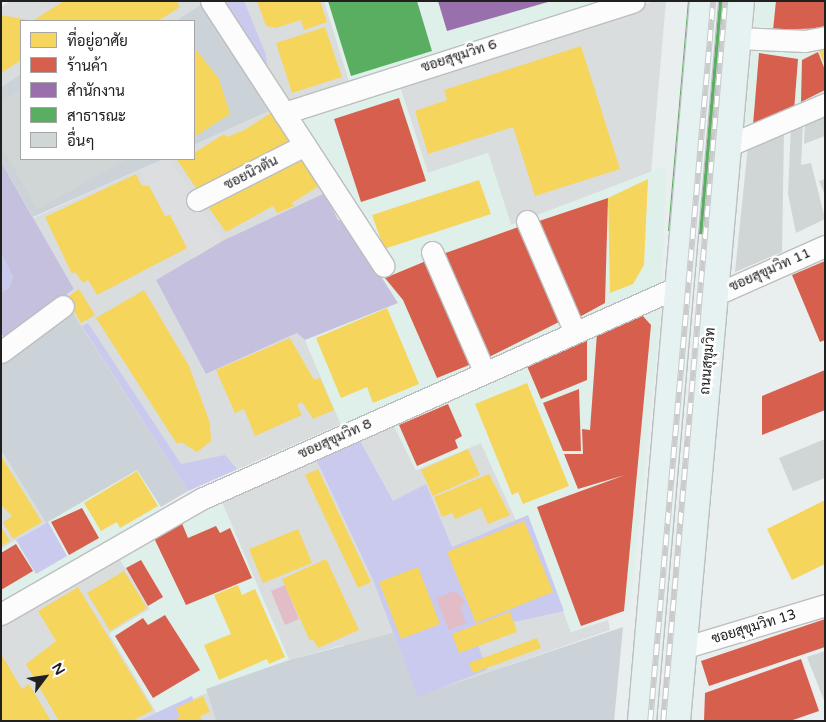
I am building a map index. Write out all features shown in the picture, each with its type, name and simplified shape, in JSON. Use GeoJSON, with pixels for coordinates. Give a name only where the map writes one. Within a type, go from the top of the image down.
{"type":"FeatureCollection","features":[{"type":"Feature","properties":{"kind":"main road"},"geometry":{"type":"LineString","coordinates":[[642,721],[704,1]]}},
{"type":"Feature","properties":{"kind":"main road","name":"ถนนสุขุมวิท"},"geometry":{"type":"LineString","coordinates":[[676,721],[740,1]]}},
{"type":"Feature","properties":{"kind":"main road"},"geometry":{"type":"LineString","coordinates":[[680,286],[714,290]]}},
{"type":"Feature","properties":{"kind":"street"},"geometry":{"type":"LineString","coordinates":[[211,1],[384,266]]}},
{"type":"Feature","properties":{"kind":"street","name":"ซอยสุขุมวิท 6"},"geometry":{"type":"LineString","coordinates":[[284,113],[634,1]]}},
{"type":"Feature","properties":{"kind":"street"},"geometry":{"type":"LineString","coordinates":[[737,38],[805,41],[825,37]]}},
{"type":"Feature","properties":{"kind":"street"},"geometry":{"type":"LineString","coordinates":[[726,146],[825,104]]}},
{"type":"Feature","properties":{"kind":"street","name":"ซอยนิวตัน"},"geometry":{"type":"LineString","coordinates":[[197,200],[305,145]]}},
{"type":"Feature","properties":{"kind":"street"},"geometry":{"type":"LineString","coordinates":[[527,221],[574,330]]}},
{"type":"Feature","properties":{"kind":"street","name":"ซอยสุขุมวิท 11"},"geometry":{"type":"LineString","coordinates":[[714,290],[726,290],[825,246]]}},
{"type":"Feature","properties":{"kind":"street"},"geometry":{"type":"LineString","coordinates":[[432,252],[484,371]]}},
{"type":"Feature","properties":{"kind":"street","name":"ซอยสุขุมวิท 8"},"geometry":{"type":"LineString","coordinates":[[1,614],[201,499],[574,330],[680,286]]}},
{"type":"Feature","properties":{"kind":"street"},"geometry":{"type":"LineString","coordinates":[[1,352],[63,306]]}},
{"type":"Feature","properties":{"kind":"street","name":"ซอยสุขุมวิท 13"},"geometry":{"type":"LineString","coordinates":[[683,648],[825,606]]}},
{"type":"Feature","properties":{"kind":"shaded area"},"geometry":{"type":"Polygon","coordinates":[[[11,1],[200,1],[202,4],[177,20],[20,20],[20,75],[1,87],[1,7],[11,1]]]}},
{"type":"Feature","properties":{"kind":"shaded area"},"geometry":{"type":"Polygon","coordinates":[[[221,1],[324,1],[350,81],[286,102],[221,1]]]}},
{"type":"Feature","properties":{"kind":"shaded area"},"geometry":{"type":"Polygon","coordinates":[[[221,1],[244,1],[266,55],[268,74],[221,1]]]}},
{"type":"Feature","properties":{"kind":"shaded area"},"geometry":{"type":"Polygon","coordinates":[[[324,1],[618,1],[436,53],[440,74],[400,87],[428,173],[488,153],[511,225],[666,166],[661,311],[630,611],[571,632],[528,516],[516,520],[481,443],[416,470],[394,426],[350,446],[305,340],[398,303],[338,220],[286,102],[349,81],[324,1]]]}},
{"type":"Feature","properties":{"kind":"shaded area"},"geometry":{"type":"Polygon","coordinates":[[[654,1],[666,1],[651,173],[511,225],[488,153],[428,173],[400,87],[654,1]]]}},
{"type":"Feature","properties":{"kind":"shaded area"},"geometry":{"type":"Polygon","coordinates":[[[756,1],[825,1],[825,109],[744,142],[756,1]]]}},
{"type":"Feature","properties":{"kind":"shaded area"},"geometry":{"type":"Polygon","coordinates":[[[202,4],[273,109],[195,145],[195,20],[177,20],[202,4]]]}},
{"type":"Feature","properties":{"kind":"shaded area"},"geometry":{"type":"Polygon","coordinates":[[[20,75],[20,160],[162,160],[33,217],[1,162],[1,87],[20,75]]]}},
{"type":"Feature","properties":{"kind":"shaded area"},"geometry":{"type":"Polygon","coordinates":[[[273,109],[330,191],[222,241],[156,280],[207,374],[297,333],[305,340],[341,424],[188,491],[63,298],[74,289],[33,218],[162,160],[195,160],[195,145],[273,109]]]}},
{"type":"Feature","properties":{"kind":"shaded area"},"geometry":{"type":"Polygon","coordinates":[[[162,160],[171,160],[222,241],[194,258],[138,170],[162,160]]]}},
{"type":"Feature","properties":{"kind":"shaded area"},"geometry":{"type":"Polygon","coordinates":[[[1,162],[74,289],[6,341],[1,333],[1,292],[9,288],[13,277],[1,254],[1,162]]]}},
{"type":"Feature","properties":{"kind":"shaded area"},"geometry":{"type":"Polygon","coordinates":[[[325,193],[338,220],[346,222],[398,303],[305,340],[297,333],[206,374],[156,280],[222,241],[325,193]]]}},
{"type":"Feature","properties":{"kind":"shaded area"},"geometry":{"type":"Polygon","coordinates":[[[1,254],[13,277],[9,288],[1,292],[1,254]]]}},
{"type":"Feature","properties":{"kind":"shaded area"},"geometry":{"type":"Polygon","coordinates":[[[69,307],[188,491],[161,507],[137,470],[46,523],[1,450],[1,358],[69,307]]]}},
{"type":"Feature","properties":{"kind":"shaded area"},"geometry":{"type":"Polygon","coordinates":[[[88,323],[181,464],[225,455],[237,469],[188,491],[82,326],[88,323]]]}},
{"type":"Feature","properties":{"kind":"shaded area"},"geometry":{"type":"Polygon","coordinates":[[[394,426],[416,470],[481,443],[516,520],[528,515],[571,632],[608,620],[610,630],[418,697],[343,645],[289,660],[221,500],[394,426]]]}},
{"type":"Feature","properties":{"kind":"shaded area"},"geometry":{"type":"Polygon","coordinates":[[[360,441],[393,501],[426,484],[452,547],[528,515],[564,611],[473,631],[487,670],[418,697],[373,580],[317,461],[360,441]]]}},
{"type":"Feature","properties":{"kind":"shaded area"},"geometry":{"type":"Polygon","coordinates":[[[1,450],[46,523],[1,549],[1,450]]]}},
{"type":"Feature","properties":{"kind":"shaded area"},"geometry":{"type":"Polygon","coordinates":[[[138,469],[161,507],[149,518],[1,602],[1,549],[138,469]]]}},
{"type":"Feature","properties":{"kind":"shaded area"},"geometry":{"type":"Polygon","coordinates":[[[221,500],[289,660],[157,713],[109,634],[150,609],[116,553],[221,500]]]}},
{"type":"Feature","properties":{"kind":"shaded area"},"geometry":{"type":"Polygon","coordinates":[[[48,522],[67,556],[36,574],[16,540],[48,522]]]}},
{"type":"Feature","properties":{"kind":"shaded area"},"geometry":{"type":"Polygon","coordinates":[[[116,553],[150,609],[110,633],[156,712],[206,689],[216,721],[1,721],[1,619],[116,553]]]}},
{"type":"Feature","properties":{"kind":"shaded area"},"geometry":{"type":"Polygon","coordinates":[[[285,585],[299,619],[285,625],[271,591],[285,585]]]}},
{"type":"Feature","properties":{"kind":"shaded area"},"geometry":{"type":"Polygon","coordinates":[[[455,591],[465,601],[460,608],[466,623],[449,630],[436,598],[455,591]]]}},
{"type":"Feature","properties":{"kind":"shaded area"},"geometry":{"type":"Polygon","coordinates":[[[623,627],[614,721],[216,721],[206,689],[289,660],[393,633],[418,696],[623,627]]]}},
{"type":"Feature","properties":{"kind":"shaded area"},"geometry":{"type":"Polygon","coordinates":[[[192,696],[201,721],[139,721],[192,696]]]}},
{"type":"Feature","properties":{"kind":"building: ที่อยู่อาศัย"},"geometry":{"type":"Polygon","coordinates":[[[64,1],[176,1],[180,7],[160,20],[34,20],[64,1]]]}},
{"type":"Feature","properties":{"kind":"building: ที่อยู่อาศัย"},"geometry":{"type":"Polygon","coordinates":[[[257,1],[320,1],[327,22],[304,30],[301,20],[276,28],[266,26],[257,1]]]}},
{"type":"Feature","properties":{"kind":"building: ที่อยู่อาศัย"},"geometry":{"type":"Polygon","coordinates":[[[1,15],[29,20],[20,20],[20,61],[1,73],[1,15]]]}},
{"type":"Feature","properties":{"kind":"building: ที่อยู่อาศัย"},"geometry":{"type":"Polygon","coordinates":[[[325,27],[342,77],[292,93],[276,43],[325,27]]]}},
{"type":"Feature","properties":{"kind":"building: ที่อยู่อาศัย"},"geometry":{"type":"Polygon","coordinates":[[[581,46],[620,169],[535,196],[513,127],[428,154],[415,111],[447,100],[444,90],[581,46]]]}},
{"type":"Feature","properties":{"kind":"building: ที่อยู่อาศัย"},"geometry":{"type":"Polygon","coordinates":[[[825,46],[825,66],[818,49],[825,46]]]}},
{"type":"Feature","properties":{"kind":"building: ที่อยู่อาศัย"},"geometry":{"type":"Polygon","coordinates":[[[195,48],[219,79],[230,114],[195,136],[195,48]]]}},
{"type":"Feature","properties":{"kind":"building: ที่อยู่อาศัย"},"geometry":{"type":"Polygon","coordinates":[[[274,111],[293,140],[196,188],[177,160],[195,160],[195,152],[224,134],[227,137],[244,130],[274,111]]]}},
{"type":"Feature","properties":{"kind":"building: ที่อยู่อาศัย"},"geometry":{"type":"Polygon","coordinates":[[[303,156],[322,184],[292,203],[294,206],[277,213],[273,206],[226,232],[206,204],[303,156]]]}},
{"type":"Feature","properties":{"kind":"building: ที่อยู่อาศัย"},"geometry":{"type":"Polygon","coordinates":[[[136,174],[142,186],[149,186],[165,216],[170,215],[187,248],[97,295],[88,280],[83,283],[75,272],[72,274],[45,217],[136,174]]]}},
{"type":"Feature","properties":{"kind":"building: ที่อยู่อาศัย"},"geometry":{"type":"Polygon","coordinates":[[[648,179],[644,265],[633,284],[610,293],[608,198],[648,179]]]}},
{"type":"Feature","properties":{"kind":"building: ที่อยู่อาศัย"},"geometry":{"type":"Polygon","coordinates":[[[479,180],[491,214],[384,249],[372,215],[479,180]]]}},
{"type":"Feature","properties":{"kind":"building: ที่อยู่อาศัย"},"geometry":{"type":"Polygon","coordinates":[[[79,289],[95,315],[81,323],[66,298],[79,289]]]}},
{"type":"Feature","properties":{"kind":"building: ที่อยู่อาศัย"},"geometry":{"type":"Polygon","coordinates":[[[144,290],[189,366],[210,423],[211,441],[197,452],[181,442],[177,444],[96,318],[144,290]]]}},
{"type":"Feature","properties":{"kind":"building: ที่อยู่อาศัย"},"geometry":{"type":"Polygon","coordinates":[[[387,308],[419,384],[373,403],[367,387],[341,398],[316,338],[387,308]]]}},
{"type":"Feature","properties":{"kind":"building: ที่อยู่อาศัย"},"geometry":{"type":"Polygon","coordinates":[[[290,338],[314,380],[320,378],[334,410],[313,419],[302,402],[297,405],[302,415],[255,436],[244,409],[235,413],[216,370],[290,338]]]}},
{"type":"Feature","properties":{"kind":"building: ที่อยู่อาศัย"},"geometry":{"type":"Polygon","coordinates":[[[527,383],[569,486],[523,504],[518,492],[512,495],[475,404],[527,383]]]}},
{"type":"Feature","properties":{"kind":"building: ที่อยู่อาศัย"},"geometry":{"type":"Polygon","coordinates":[[[468,449],[480,475],[433,496],[421,470],[468,449]]]}},
{"type":"Feature","properties":{"kind":"building: ที่อยู่อาศัย"},"geometry":{"type":"Polygon","coordinates":[[[1,456],[42,522],[13,539],[3,522],[12,516],[1,505],[1,456]]]}},
{"type":"Feature","properties":{"kind":"building: ที่อยู่อาศัย"},"geometry":{"type":"Polygon","coordinates":[[[318,469],[371,582],[358,588],[305,475],[318,469]]]}},
{"type":"Feature","properties":{"kind":"building: ที่อยู่อาศัย"},"geometry":{"type":"Polygon","coordinates":[[[137,471],[158,506],[120,528],[117,522],[101,531],[84,503],[137,471]]]}},
{"type":"Feature","properties":{"kind":"building: ที่อยู่อาศัย"},"geometry":{"type":"Polygon","coordinates":[[[489,474],[510,515],[488,524],[481,508],[455,519],[452,513],[442,517],[434,497],[489,474]]]}},
{"type":"Feature","properties":{"kind":"building: ที่อยู่อาศัย"},"geometry":{"type":"Polygon","coordinates":[[[825,500],[825,564],[792,580],[767,529],[825,500]]]}},
{"type":"Feature","properties":{"kind":"building: ที่อยู่อาศัย"},"geometry":{"type":"Polygon","coordinates":[[[524,521],[553,592],[476,623],[447,552],[524,521]]]}},
{"type":"Feature","properties":{"kind":"building: ที่อยู่อาศัย"},"geometry":{"type":"Polygon","coordinates":[[[1,527],[10,541],[1,546],[1,527]]]}},
{"type":"Feature","properties":{"kind":"building: ที่อยู่อาศัย"},"geometry":{"type":"Polygon","coordinates":[[[298,529],[312,563],[263,583],[249,549],[298,529]]]}},
{"type":"Feature","properties":{"kind":"building: ที่อยู่อาศัย"},"geometry":{"type":"Polygon","coordinates":[[[326,559],[359,630],[318,648],[313,639],[310,641],[282,579],[326,559]]]}},
{"type":"Feature","properties":{"kind":"building: ที่อยู่อาศัย"},"geometry":{"type":"Polygon","coordinates":[[[418,567],[440,624],[401,639],[379,582],[418,567]]]}},
{"type":"Feature","properties":{"kind":"building: ที่อยู่อาศัย"},"geometry":{"type":"Polygon","coordinates":[[[124,571],[147,608],[110,631],[87,593],[124,571]]]}},
{"type":"Feature","properties":{"kind":"building: ที่อยู่อาศัย"},"geometry":{"type":"Polygon","coordinates":[[[238,585],[242,595],[255,589],[285,657],[269,664],[267,659],[219,680],[204,645],[231,634],[214,595],[238,585]]]}},
{"type":"Feature","properties":{"kind":"building: ที่อยู่อาศัย"},"geometry":{"type":"Polygon","coordinates":[[[78,587],[153,710],[132,721],[59,721],[26,664],[56,641],[38,611],[78,587]]]}},
{"type":"Feature","properties":{"kind":"building: ที่อยู่อาศัย"},"geometry":{"type":"Polygon","coordinates":[[[510,612],[517,632],[459,653],[452,634],[510,612]]]}},
{"type":"Feature","properties":{"kind":"building: ที่อยู่อาศัย"},"geometry":{"type":"Polygon","coordinates":[[[537,638],[541,648],[473,673],[469,663],[537,638]]]}},
{"type":"Feature","properties":{"kind":"building: ที่อยู่อาศัย"},"geometry":{"type":"Polygon","coordinates":[[[1,654],[22,689],[29,684],[51,721],[1,721],[1,654]]]}},
{"type":"Feature","properties":{"kind":"building: ที่อยู่อาศัย"},"geometry":{"type":"Polygon","coordinates":[[[203,696],[210,712],[200,716],[202,721],[172,721],[180,717],[176,708],[203,696]]]}},
{"type":"Feature","properties":{"kind":"building: ร้านค้า"},"geometry":{"type":"Polygon","coordinates":[[[776,1],[825,1],[825,28],[773,30],[776,1]]]}},
{"type":"Feature","properties":{"kind":"building: ร้านค้า"},"geometry":{"type":"Polygon","coordinates":[[[818,52],[825,70],[825,90],[801,102],[802,60],[818,52]]]}},
{"type":"Feature","properties":{"kind":"building: ร้านค้า"},"geometry":{"type":"Polygon","coordinates":[[[759,53],[798,59],[794,111],[753,125],[759,53]]]}},
{"type":"Feature","properties":{"kind":"building: ร้านค้า"},"geometry":{"type":"Polygon","coordinates":[[[399,98],[426,181],[361,202],[334,119],[399,98]]]}},
{"type":"Feature","properties":{"kind":"building: ร้านค้า"},"geometry":{"type":"Polygon","coordinates":[[[608,198],[605,303],[574,320],[533,223],[608,198]]]}},
{"type":"Feature","properties":{"kind":"building: ร้านค้า"},"geometry":{"type":"Polygon","coordinates":[[[521,226],[561,321],[487,358],[440,255],[521,226]]]}},
{"type":"Feature","properties":{"kind":"building: ร้านค้า"},"geometry":{"type":"Polygon","coordinates":[[[426,261],[474,363],[437,378],[403,300],[385,278],[426,261]]]}},
{"type":"Feature","properties":{"kind":"building: ร้านค้า"},"geometry":{"type":"Polygon","coordinates":[[[825,261],[825,340],[820,342],[792,275],[825,261]]]}},
{"type":"Feature","properties":{"kind":"building: ร้านค้า"},"geometry":{"type":"Polygon","coordinates":[[[641,314],[651,325],[624,611],[581,626],[537,507],[625,475],[578,489],[564,454],[583,454],[582,429],[590,430],[597,333],[641,314]]]}},
{"type":"Feature","properties":{"kind":"building: ร้านค้า"},"geometry":{"type":"Polygon","coordinates":[[[587,340],[587,380],[541,399],[527,366],[587,340]]]}},
{"type":"Feature","properties":{"kind":"building: ร้านค้า"},"geometry":{"type":"Polygon","coordinates":[[[825,370],[825,410],[762,435],[762,396],[825,370]]]}},
{"type":"Feature","properties":{"kind":"building: ร้านค้า"},"geometry":{"type":"Polygon","coordinates":[[[579,389],[581,451],[563,451],[543,403],[579,389]]]}},
{"type":"Feature","properties":{"kind":"building: ร้านค้า"},"geometry":{"type":"Polygon","coordinates":[[[448,404],[462,436],[455,440],[458,448],[417,466],[399,425],[448,404]]]}},
{"type":"Feature","properties":{"kind":"building: ร้านค้า"},"geometry":{"type":"Polygon","coordinates":[[[82,508],[99,538],[69,555],[51,522],[82,508]]]}},
{"type":"Feature","properties":{"kind":"building: ร้านค้า"},"geometry":{"type":"Polygon","coordinates":[[[181,521],[188,538],[216,526],[220,533],[230,528],[252,578],[186,605],[153,536],[181,521]]]}},
{"type":"Feature","properties":{"kind":"building: ร้านค้า"},"geometry":{"type":"Polygon","coordinates":[[[16,544],[33,571],[1,590],[1,553],[16,544]]]}},
{"type":"Feature","properties":{"kind":"building: ร้านค้า"},"geometry":{"type":"Polygon","coordinates":[[[141,560],[163,597],[148,606],[126,568],[141,560]]]}},
{"type":"Feature","properties":{"kind":"building: ร้านค้า"},"geometry":{"type":"Polygon","coordinates":[[[165,615],[200,670],[153,698],[115,636],[143,618],[148,625],[165,615]]]}},
{"type":"Feature","properties":{"kind":"building: ร้านค้า"},"geometry":{"type":"Polygon","coordinates":[[[825,619],[825,647],[709,686],[701,661],[825,619]]]}},
{"type":"Feature","properties":{"kind":"building: ร้านค้า"},"geometry":{"type":"Polygon","coordinates":[[[801,659],[819,711],[790,721],[704,721],[705,693],[801,659]]]}},
{"type":"Feature","properties":{"kind":"building: สำนักงาน"},"geometry":{"type":"Polygon","coordinates":[[[438,1],[548,1],[548,2],[447,31],[438,1]]]}},
{"type":"Feature","properties":{"kind":"building: สาธารณะ"},"geometry":{"type":"Polygon","coordinates":[[[328,1],[417,1],[432,51],[351,76],[328,1]]]}},
{"type":"Feature","properties":{"kind":"building: สาธารณะ"},"geometry":{"type":"Polygon","coordinates":[[[688,1],[751,1],[730,237],[668,231],[688,1]]]}},
{"type":"Feature","properties":{"kind":"building: อื่นๆ"},"geometry":{"type":"Polygon","coordinates":[[[20,90],[20,160],[125,160],[37,210],[1,146],[1,102],[20,90]]]}},
{"type":"Feature","properties":{"kind":"building: อื่นๆ"},"geometry":{"type":"Polygon","coordinates":[[[825,113],[825,136],[804,144],[805,121],[825,113]]]}},
{"type":"Feature","properties":{"kind":"building: อื่นๆ"},"geometry":{"type":"Polygon","coordinates":[[[803,124],[801,165],[811,163],[825,219],[796,233],[788,194],[791,126],[803,124]]]}},
{"type":"Feature","properties":{"kind":"building: อื่นๆ"},"geometry":{"type":"Polygon","coordinates":[[[784,130],[782,252],[735,272],[748,146],[784,130]]]}},
{"type":"Feature","properties":{"kind":"building: อื่นๆ"},"geometry":{"type":"Polygon","coordinates":[[[825,179],[825,195],[819,181],[825,179]]]}},
{"type":"Feature","properties":{"kind":"building: อื่นๆ"},"geometry":{"type":"Polygon","coordinates":[[[825,439],[825,478],[793,491],[779,458],[825,439]]]}},
{"type":"Feature","properties":{"kind":"building: อื่นๆ"},"geometry":{"type":"Polygon","coordinates":[[[825,651],[825,703],[807,657],[825,651]]]}},
{"type":"Feature","properties":{"kind":"railway"},"geometry":{"type":"LineString","coordinates":[[650,721],[713,1]]}},
{"type":"Feature","properties":{"kind":"railway"},"geometry":{"type":"LineString","coordinates":[[663,721],[725,1]]}}]}
